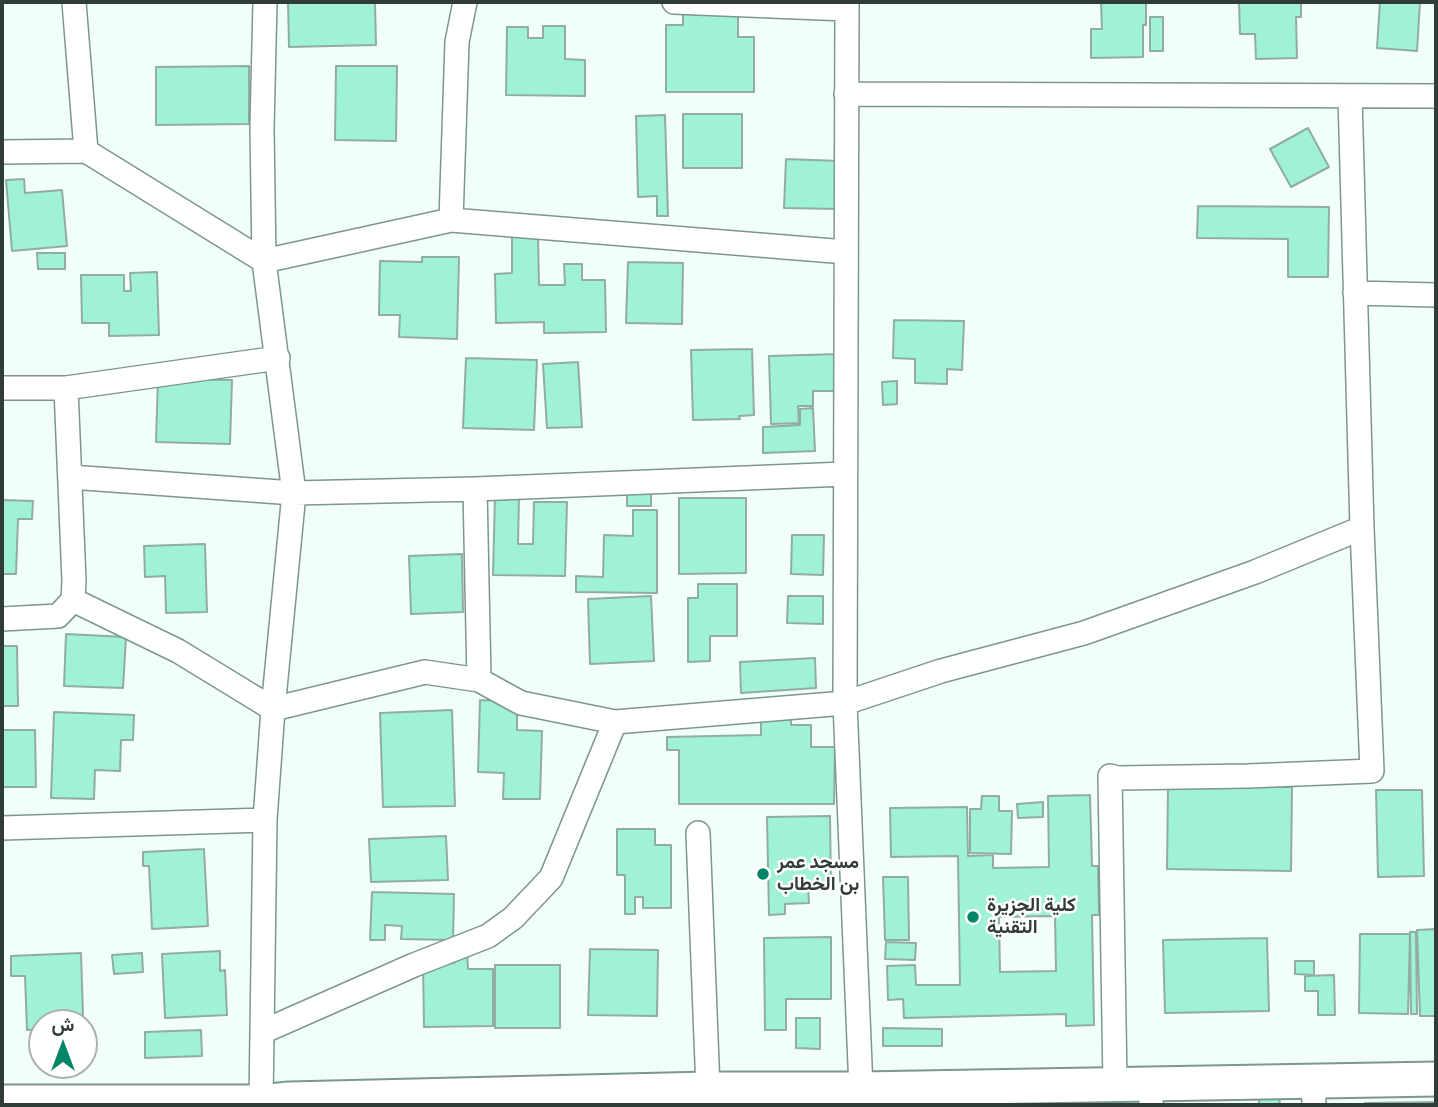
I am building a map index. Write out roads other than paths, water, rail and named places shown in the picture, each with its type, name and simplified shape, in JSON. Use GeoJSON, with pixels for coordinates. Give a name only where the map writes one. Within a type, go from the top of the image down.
{"type":"FeatureCollection","features":[{"type":"Feature","properties":{"kind":"street"},"geometry":{"type":"LineString","coordinates":[[74,2],[86,151]]}},
{"type":"Feature","properties":{"kind":"street"},"geometry":{"type":"LineString","coordinates":[[265,2],[262,128],[264,261],[294,493],[265,820],[262,1032],[279,1102]]}},
{"type":"Feature","properties":{"kind":"street"},"geometry":{"type":"LineString","coordinates":[[451,220],[457,42],[465,2]]}},
{"type":"Feature","properties":{"kind":"street"},"geometry":{"type":"LineString","coordinates":[[674,2],[846,6],[845,703],[861,1089]]}},
{"type":"Feature","properties":{"kind":"street"},"geometry":{"type":"LineString","coordinates":[[846,94],[1436,96]]}},
{"type":"Feature","properties":{"kind":"street"},"geometry":{"type":"LineString","coordinates":[[1115,1084],[1110,776],[1248,776],[1373,771],[1362,528],[1350,96]]}},
{"type":"Feature","properties":{"kind":"street"},"geometry":{"type":"LineString","coordinates":[[2,152],[86,151],[264,261],[451,220],[846,252]]}},
{"type":"Feature","properties":{"kind":"street"},"geometry":{"type":"LineString","coordinates":[[1355,293],[1436,295]]}},
{"type":"Feature","properties":{"kind":"street"},"geometry":{"type":"LineString","coordinates":[[2,388],[66,388],[278,358]]}},
{"type":"Feature","properties":{"kind":"street"},"geometry":{"type":"LineString","coordinates":[[2,619],[58,616],[73,600],[66,388]]}},
{"type":"Feature","properties":{"kind":"street"},"geometry":{"type":"LineString","coordinates":[[70,477],[294,493],[475,489],[845,474]]}},
{"type":"Feature","properties":{"kind":"street"},"geometry":{"type":"LineString","coordinates":[[475,489],[479,680]]}},
{"type":"Feature","properties":{"kind":"street"},"geometry":{"type":"LineString","coordinates":[[73,600],[178,651],[273,709],[425,672],[479,680],[521,703],[615,722],[845,703],[941,671],[1084,633],[1255,572],[1362,528]]}},
{"type":"Feature","properties":{"kind":"street"},"geometry":{"type":"LineString","coordinates":[[262,1032],[414,965],[488,936],[513,918],[551,878],[615,722]]}},
{"type":"Feature","properties":{"kind":"street"},"geometry":{"type":"LineString","coordinates":[[2,828],[265,820]]}},
{"type":"Feature","properties":{"kind":"street"},"geometry":{"type":"LineString","coordinates":[[698,834],[708,1089]]}},
{"type":"Feature","properties":{"kind":"street"},"geometry":{"type":"LineString","coordinates":[[2,1102],[559,1100],[708,1089],[1115,1084],[1151,1095],[1313,1093],[1436,1079]]}},
{"type":"Feature","properties":{"kind":"place","name":"مسجد عمر بن الخطاب"},"geometry":{"type":"Point","coordinates":[763,874]}},
{"type":"Feature","properties":{"kind":"place","name":"كلية الجزيرة التقنية"},"geometry":{"type":"Point","coordinates":[973,917]}}]}
